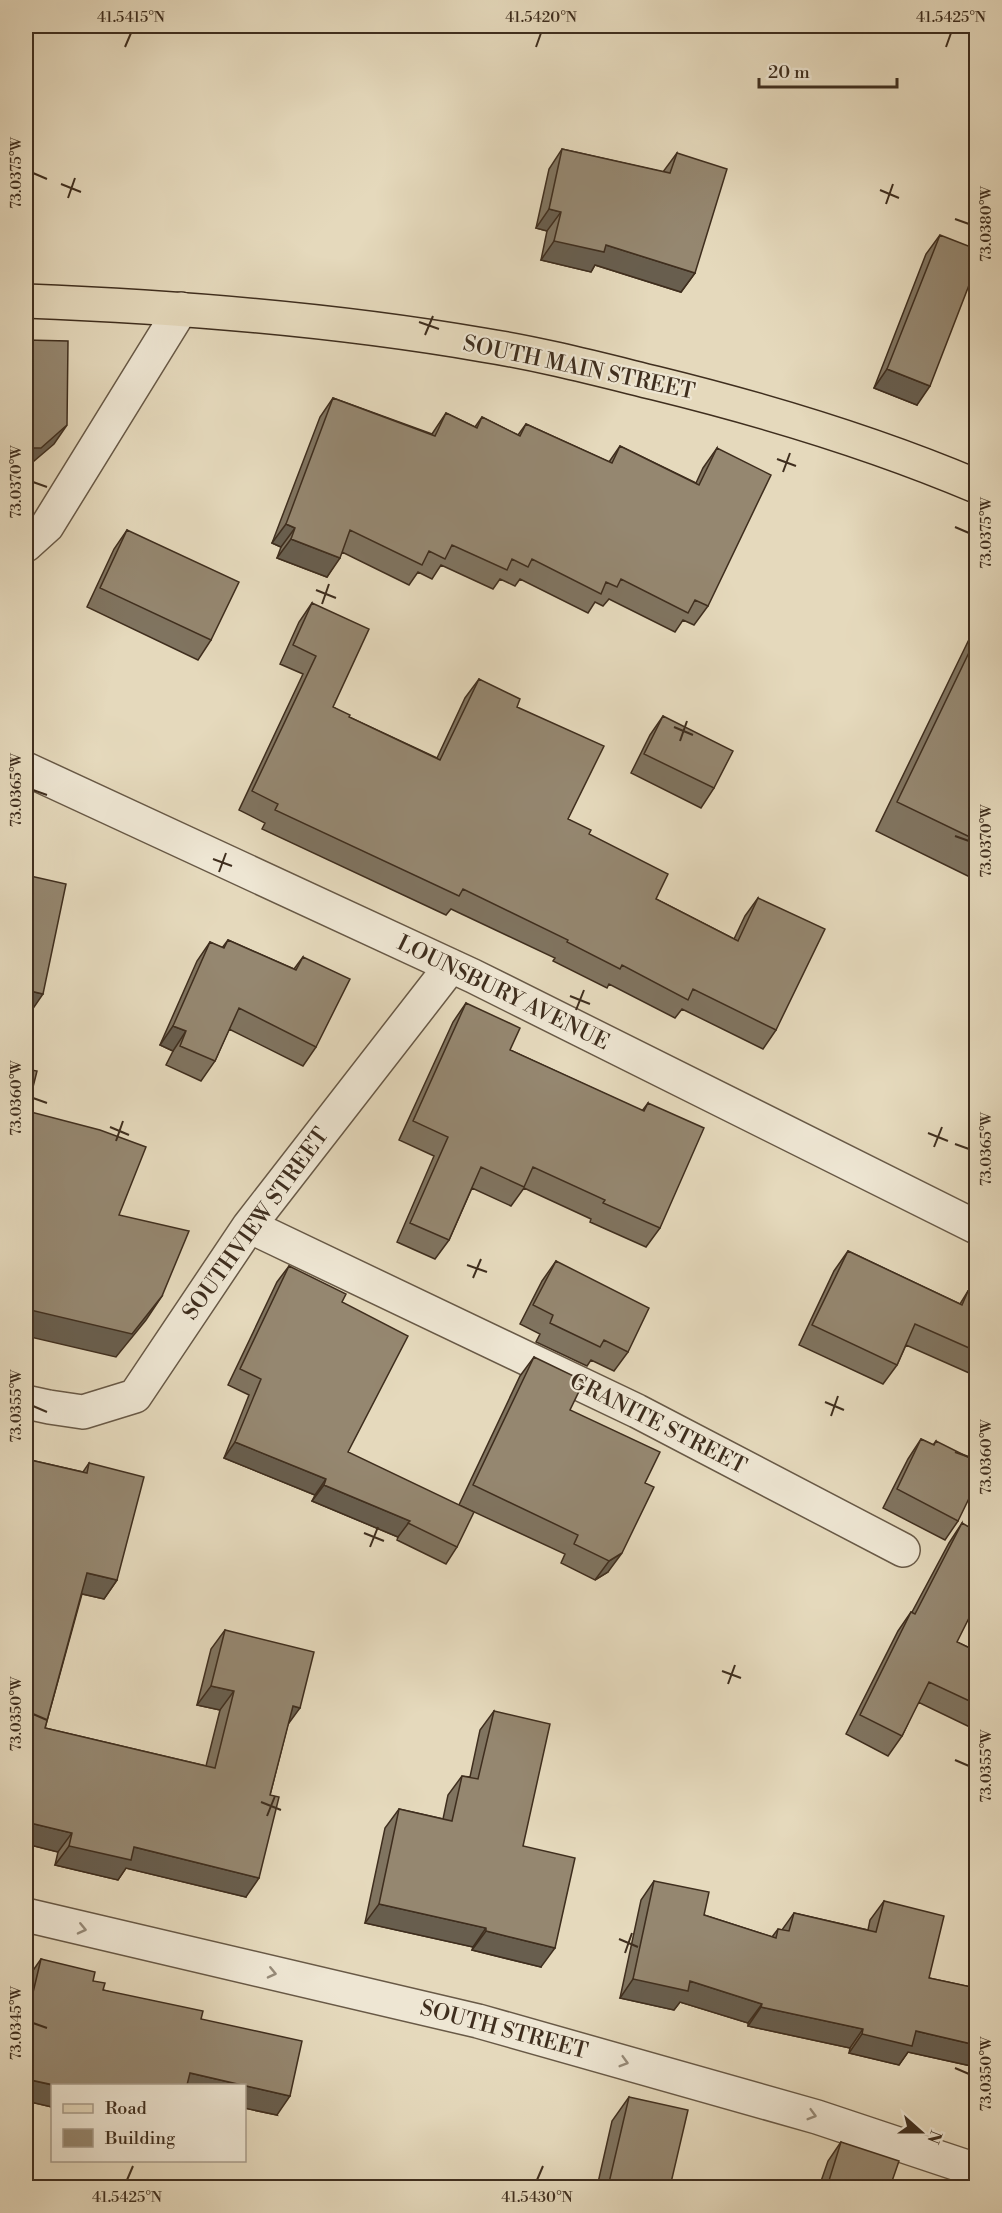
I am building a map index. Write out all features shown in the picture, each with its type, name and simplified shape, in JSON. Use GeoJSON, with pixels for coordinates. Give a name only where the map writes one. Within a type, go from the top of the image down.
{"type":"FeatureCollection","features":[{"type":"Feature","properties":{"kind":"main road","name":"SOUTH MAIN STREET"},"geometry":{"type":"LineString","coordinates":[[26,301],[182,309],[387,330],[484,345],[574,363],[772,413],[855,440],[976,486]]}},
{"type":"Feature","properties":{"kind":"street"},"geometry":{"type":"LineString","coordinates":[[26,544],[47,526],[182,309]]}},
{"type":"Feature","properties":{"kind":"street","name":"LOUNSBURY AVENUE"},"geometry":{"type":"LineString","coordinates":[[26,769],[451,966],[976,1227]]}},
{"type":"Feature","properties":{"kind":"street","name":"SOUTHVIEW STREET"},"geometry":{"type":"LineString","coordinates":[[26,1401],[83,1412],[135,1396],[249,1226],[451,966]]}},
{"type":"Feature","properties":{"kind":"street","name":"GRANITE STREET"},"geometry":{"type":"LineString","coordinates":[[249,1226],[637,1411],[903,1550]]}},
{"type":"Feature","properties":{"kind":"street","name":"SOUTH STREET"},"geometry":{"type":"LineString","coordinates":[[26,1915],[478,2021],[817,2116],[976,2170]]}},
{"type":"Feature","properties":{"kind":"building"},"geometry":{"type":"Polygon","coordinates":[[[562,149],[670,173],[677,153],[727,169],[695,273],[606,245],[604,252],[554,241],[561,212],[549,209],[562,149]]]}},
{"type":"Feature","properties":{"kind":"building"},"geometry":{"type":"Polygon","coordinates":[[[940,235],[976,249],[976,267],[930,386],[887,369],[940,235]]]}},
{"type":"Feature","properties":{"kind":"building"},"geometry":{"type":"Polygon","coordinates":[[[26,340],[68,341],[67,425],[41,448],[26,448],[26,340]]]}},
{"type":"Feature","properties":{"kind":"building"},"geometry":{"type":"Polygon","coordinates":[[[333,398],[435,436],[446,413],[477,428],[482,417],[520,436],[526,424],[612,463],[620,446],[699,485],[717,448],[771,475],[708,606],[695,600],[688,613],[621,579],[617,587],[606,582],[601,594],[532,559],[528,567],[512,559],[507,570],[452,545],[445,559],[429,551],[422,565],[350,530],[340,558],[291,539],[295,528],[286,524],[333,398]]]}},
{"type":"Feature","properties":{"kind":"building"},"geometry":{"type":"Polygon","coordinates":[[[127,530],[239,582],[211,640],[100,588],[127,530]]]}},
{"type":"Feature","properties":{"kind":"building"},"geometry":{"type":"Polygon","coordinates":[[[312,603],[369,629],[333,707],[350,715],[349,717],[440,760],[479,679],[520,699],[517,707],[604,746],[568,819],[591,830],[589,834],[668,874],[656,899],[738,941],[758,898],[825,929],[776,1030],[693,989],[688,1000],[622,965],[620,969],[567,942],[568,940],[463,889],[459,896],[275,810],[278,804],[252,791],[316,656],[293,645],[312,603]]]}},
{"type":"Feature","properties":{"kind":"building"},"geometry":{"type":"Polygon","coordinates":[[[976,638],[976,840],[897,802],[976,638]]]}},
{"type":"Feature","properties":{"kind":"building"},"geometry":{"type":"Polygon","coordinates":[[[663,716],[733,751],[714,788],[644,754],[663,716]]]}},
{"type":"Feature","properties":{"kind":"building"},"geometry":{"type":"Polygon","coordinates":[[[26,875],[66,884],[43,994],[26,990],[26,875]]]}},
{"type":"Feature","properties":{"kind":"building"},"geometry":{"type":"Polygon","coordinates":[[[228,940],[296,970],[303,957],[350,979],[316,1047],[239,1008],[215,1061],[180,1046],[186,1031],[173,1026],[210,942],[224,948],[228,940]]]}},
{"type":"Feature","properties":{"kind":"building"},"geometry":{"type":"Polygon","coordinates":[[[466,1003],[520,1028],[510,1050],[644,1111],[648,1103],[704,1128],[660,1228],[603,1203],[605,1200],[533,1167],[524,1187],[481,1167],[449,1240],[410,1223],[448,1137],[413,1121],[466,1003]]]}},
{"type":"Feature","properties":{"kind":"building"},"geometry":{"type":"Polygon","coordinates":[[[26,1069],[37,1071],[27,1111],[100,1130],[146,1147],[119,1215],[189,1231],[162,1296],[132,1334],[26,1309],[26,1069]]]}},
{"type":"Feature","properties":{"kind":"building"},"geometry":{"type":"Polygon","coordinates":[[[848,1251],[962,1305],[968,1291],[976,1295],[976,1351],[915,1324],[897,1365],[812,1325],[848,1251]]]}},
{"type":"Feature","properties":{"kind":"building"},"geometry":{"type":"Polygon","coordinates":[[[556,1261],[649,1308],[628,1352],[604,1340],[600,1347],[550,1323],[553,1315],[533,1305],[556,1261]]]}},
{"type":"Feature","properties":{"kind":"building"},"geometry":{"type":"Polygon","coordinates":[[[289,1266],[346,1294],[342,1302],[408,1336],[348,1452],[474,1512],[457,1547],[408,1523],[410,1521],[324,1485],[326,1479],[235,1442],[261,1379],[240,1369],[289,1266]]]}},
{"type":"Feature","properties":{"kind":"building"},"geometry":{"type":"Polygon","coordinates":[[[534,1357],[584,1381],[570,1410],[660,1452],[645,1483],[654,1487],[622,1553],[609,1561],[574,1544],[578,1535],[473,1485],[534,1357]]]}},
{"type":"Feature","properties":{"kind":"building"},"geometry":{"type":"Polygon","coordinates":[[[921,1439],[934,1445],[936,1441],[976,1461],[976,1484],[958,1521],[897,1489],[921,1439]]]}},
{"type":"Feature","properties":{"kind":"building"},"geometry":{"type":"Polygon","coordinates":[[[26,1459],[87,1473],[89,1463],[144,1477],[117,1580],[87,1573],[45,1728],[215,1768],[234,1691],[211,1686],[225,1630],[314,1652],[300,1708],[293,1706],[270,1795],[279,1797],[259,1878],[134,1847],[131,1860],[69,1846],[72,1833],[26,1822],[26,1575],[28,1566],[26,1566],[26,1459]]]}},
{"type":"Feature","properties":{"kind":"building"},"geometry":{"type":"Polygon","coordinates":[[[962,1523],[976,1531],[976,1604],[957,1642],[976,1651],[976,1704],[929,1682],[902,1736],[860,1715],[911,1612],[915,1614],[962,1523]]]}},
{"type":"Feature","properties":{"kind":"building"},"geometry":{"type":"Polygon","coordinates":[[[494,1711],[550,1724],[523,1846],[575,1858],[555,1948],[486,1931],[486,1928],[379,1904],[399,1809],[452,1821],[462,1776],[478,1779],[494,1711]]]}},
{"type":"Feature","properties":{"kind":"building"},"geometry":{"type":"Polygon","coordinates":[[[654,1881],[709,1892],[704,1915],[776,1938],[778,1929],[789,1931],[794,1913],[876,1932],[884,1901],[944,1916],[929,1978],[976,1988],[976,2045],[916,2031],[912,2046],[862,2034],[863,2029],[761,2007],[762,2004],[690,1981],[688,1991],[633,1979],[654,1881]]]}},
{"type":"Feature","properties":{"kind":"building"},"geometry":{"type":"Polygon","coordinates":[[[41,1959],[95,1972],[93,1981],[105,1983],[103,1990],[203,2011],[201,2019],[302,2041],[290,2096],[246,2086],[246,2084],[190,2073],[187,2084],[51,2084],[26,2079],[26,1999],[31,2001],[41,1959]]]}},
{"type":"Feature","properties":{"kind":"building"},"geometry":{"type":"Polygon","coordinates":[[[629,2097],[688,2110],[670,2187],[608,2187],[629,2097]]]}},
{"type":"Feature","properties":{"kind":"building"},"geometry":{"type":"Polygon","coordinates":[[[841,2142],[899,2161],[890,2187],[827,2187],[841,2142]]]}},
{"type":"Feature","properties":{"kind":"building"},"geometry":{"type":"Polygon","coordinates":[[[286,2183],[361,2187],[286,2187],[286,2183]]]}}]}
